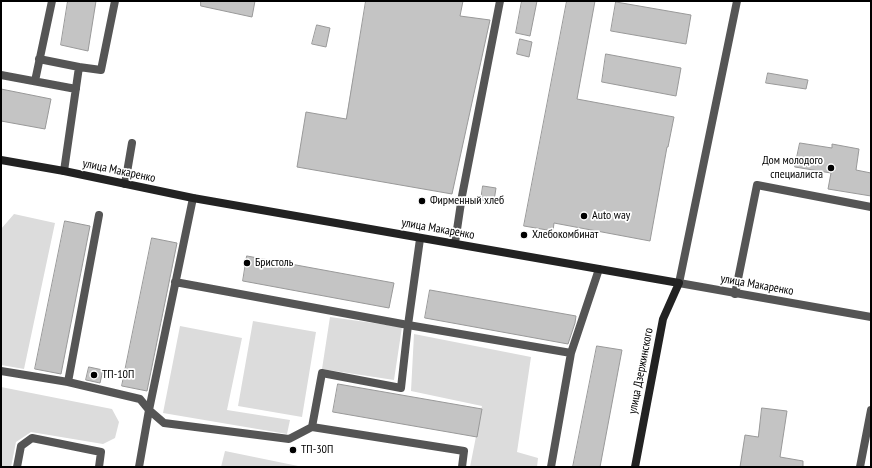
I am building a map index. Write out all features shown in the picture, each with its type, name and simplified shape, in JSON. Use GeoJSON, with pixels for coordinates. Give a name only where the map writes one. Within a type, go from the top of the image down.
{"type":"FeatureCollection","features":[{"type":"Feature","properties":{"kind":"street"},"geometry":{"type":"LineString","coordinates":[[34,81],[52,1]]}},
{"type":"Feature","properties":{"kind":"street"},"geometry":{"type":"LineString","coordinates":[[39,59],[101,70],[115,1]]}},
{"type":"Feature","properties":{"kind":"street"},"geometry":{"type":"LineString","coordinates":[[455,243],[462,196],[500,1]]}},
{"type":"Feature","properties":{"kind":"street"},"geometry":{"type":"LineString","coordinates":[[679,283],[737,1]]}},
{"type":"Feature","properties":{"kind":"street"},"geometry":{"type":"LineString","coordinates":[[64,171],[79,67]]}},
{"type":"Feature","properties":{"kind":"street"},"geometry":{"type":"LineString","coordinates":[[1,75],[76,89]]}},
{"type":"Feature","properties":{"kind":"street"},"geometry":{"type":"LineString","coordinates":[[125,184],[132,143]]}},
{"type":"Feature","properties":{"kind":"street","name":"улица Макаренко"},"geometry":{"type":"LineString","coordinates":[[1,160],[64,171],[193,198],[420,239],[455,243],[511,255],[871,317]]}},
{"type":"Feature","properties":{"kind":"street"},"geometry":{"type":"LineString","coordinates":[[736,294],[757,185],[871,207]]}},
{"type":"Feature","properties":{"kind":"street"},"geometry":{"type":"LineString","coordinates":[[139,467],[149,410],[193,198]]}},
{"type":"Feature","properties":{"kind":"street"},"geometry":{"type":"LineString","coordinates":[[68,382],[99,215]]}},
{"type":"Feature","properties":{"kind":"street"},"geometry":{"type":"LineString","coordinates":[[312,427],[322,373],[401,388],[420,239]]}},
{"type":"Feature","properties":{"kind":"street"},"geometry":{"type":"LineString","coordinates":[[551,467],[571,353],[599,269]]}},
{"type":"Feature","properties":{"kind":"street"},"geometry":{"type":"LineString","coordinates":[[175,282],[408,325],[571,353]]}},
{"type":"Feature","properties":{"kind":"street","name":"улица Дзержинского"},"geometry":{"type":"LineString","coordinates":[[634,467],[663,319],[679,283]]}},
{"type":"Feature","properties":{"kind":"street"},"geometry":{"type":"LineString","coordinates":[[1,371],[68,382],[140,399],[149,410],[164,423],[289,439],[312,427],[464,450],[462,467]]}},
{"type":"Feature","properties":{"kind":"street"},"geometry":{"type":"LineString","coordinates":[[860,467],[871,410]]}},
{"type":"Feature","properties":{"kind":"street"},"geometry":{"type":"LineString","coordinates":[[17,467],[21,446],[32,438],[101,452],[99,467]]}},
{"type":"Feature","properties":{"kind":"shaded area"},"geometry":{"type":"Polygon","coordinates":[[[14,214],[55,223],[24,369],[1,365],[1,229],[14,214]]]}},
{"type":"Feature","properties":{"kind":"shaded area"},"geometry":{"type":"Polygon","coordinates":[[[330,317],[402,327],[394,380],[322,369],[330,317]]]}},
{"type":"Feature","properties":{"kind":"shaded area"},"geometry":{"type":"Polygon","coordinates":[[[253,321],[316,332],[302,417],[238,406],[253,321]]]}},
{"type":"Feature","properties":{"kind":"shaded area"},"geometry":{"type":"Polygon","coordinates":[[[180,326],[242,338],[227,410],[290,420],[287,434],[163,413],[180,326]]]}},
{"type":"Feature","properties":{"kind":"shaded area"},"geometry":{"type":"Polygon","coordinates":[[[414,334],[531,357],[517,452],[538,458],[537,467],[470,467],[482,406],[411,391],[414,334]]]}},
{"type":"Feature","properties":{"kind":"shaded area"},"geometry":{"type":"Polygon","coordinates":[[[1,387],[112,409],[119,422],[115,438],[103,444],[31,432],[16,442],[11,467],[1,467],[1,387]]]}},
{"type":"Feature","properties":{"kind":"shaded area"},"geometry":{"type":"Polygon","coordinates":[[[225,451],[303,467],[221,467],[225,451]]]}},
{"type":"Feature","properties":{"kind":"building"},"geometry":{"type":"Polygon","coordinates":[[[68,1],[96,1],[88,51],[61,45],[68,1]]]}},
{"type":"Feature","properties":{"kind":"building"},"geometry":{"type":"Polygon","coordinates":[[[201,1],[255,1],[252,17],[201,6],[201,1]]]}},
{"type":"Feature","properties":{"kind":"building"},"geometry":{"type":"Polygon","coordinates":[[[366,1],[463,1],[460,16],[490,20],[452,194],[297,167],[306,112],[346,119],[366,1]]]}},
{"type":"Feature","properties":{"kind":"building"},"geometry":{"type":"Polygon","coordinates":[[[522,1],[537,1],[530,36],[516,33],[522,1]]]}},
{"type":"Feature","properties":{"kind":"building"},"geometry":{"type":"Polygon","coordinates":[[[567,1],[595,1],[577,99],[674,117],[650,241],[554,223],[553,231],[524,226],[567,1]]]}},
{"type":"Feature","properties":{"kind":"building"},"geometry":{"type":"Polygon","coordinates":[[[616,2],[691,15],[686,44],[611,31],[616,2]]]}},
{"type":"Feature","properties":{"kind":"building"},"geometry":{"type":"Polygon","coordinates":[[[317,25],[330,28],[326,47],[312,44],[317,25]]]}},
{"type":"Feature","properties":{"kind":"building"},"geometry":{"type":"Polygon","coordinates":[[[520,39],[532,42],[529,57],[517,54],[520,39]]]}},
{"type":"Feature","properties":{"kind":"building"},"geometry":{"type":"Polygon","coordinates":[[[606,54],[681,68],[676,96],[602,82],[606,54]]]}},
{"type":"Feature","properties":{"kind":"building"},"geometry":{"type":"Polygon","coordinates":[[[768,73],[808,80],[806,89],[766,83],[768,73]]]}},
{"type":"Feature","properties":{"kind":"building"},"geometry":{"type":"Polygon","coordinates":[[[1,89],[51,99],[45,129],[1,121],[1,89]]]}},
{"type":"Feature","properties":{"kind":"building","name":"Дом молодого специалиста"},"geometry":{"type":"Polygon","coordinates":[[[800,143],[832,148],[832,144],[859,149],[856,170],[871,173],[871,196],[828,189],[831,173],[795,167],[800,143]]]}},
{"type":"Feature","properties":{"kind":"building"},"geometry":{"type":"Polygon","coordinates":[[[483,186],[496,188],[494,201],[481,200],[483,186]]]}},
{"type":"Feature","properties":{"kind":"building"},"geometry":{"type":"Polygon","coordinates":[[[65,221],[90,226],[61,374],[35,369],[65,221]]]}},
{"type":"Feature","properties":{"kind":"building"},"geometry":{"type":"Polygon","coordinates":[[[152,238],[177,243],[147,391],[122,386],[152,238]]]}},
{"type":"Feature","properties":{"kind":"building"},"geometry":{"type":"Polygon","coordinates":[[[247,256],[394,283],[389,308],[243,281],[247,256]]]}},
{"type":"Feature","properties":{"kind":"building"},"geometry":{"type":"Polygon","coordinates":[[[430,290],[576,316],[575,323],[568,344],[425,318],[430,290]]]}},
{"type":"Feature","properties":{"kind":"building"},"geometry":{"type":"Polygon","coordinates":[[[597,346],[622,350],[600,467],[573,467],[597,346]]]}},
{"type":"Feature","properties":{"kind":"building","name":"ТП-10П"},"geometry":{"type":"Polygon","coordinates":[[[89,367],[103,370],[100,383],[86,380],[89,367]]]}},
{"type":"Feature","properties":{"kind":"building"},"geometry":{"type":"Polygon","coordinates":[[[338,384],[482,409],[477,437],[333,412],[338,384]]]}},
{"type":"Feature","properties":{"kind":"building"},"geometry":{"type":"Polygon","coordinates":[[[762,408],[787,411],[780,457],[803,461],[803,467],[740,467],[745,435],[758,437],[762,408]]]}},
{"type":"Feature","properties":{"kind":"place","name":"Дом молодого специалиста"},"geometry":{"type":"Point","coordinates":[831,168]}},
{"type":"Feature","properties":{"kind":"place","name":"Фирменный хлеб"},"geometry":{"type":"Point","coordinates":[422,201]}},
{"type":"Feature","properties":{"kind":"place","name":"Auto way"},"geometry":{"type":"Point","coordinates":[584,216]}},
{"type":"Feature","properties":{"kind":"place","name":"Хлебокомбинат"},"geometry":{"type":"Point","coordinates":[524,235]}},
{"type":"Feature","properties":{"kind":"place","name":"Бристоль"},"geometry":{"type":"Point","coordinates":[247,263]}},
{"type":"Feature","properties":{"kind":"place","name":"ТП-10П"},"geometry":{"type":"Point","coordinates":[94,375]}},
{"type":"Feature","properties":{"kind":"place","name":"ТП-30П"},"geometry":{"type":"Point","coordinates":[293,450]}}]}
